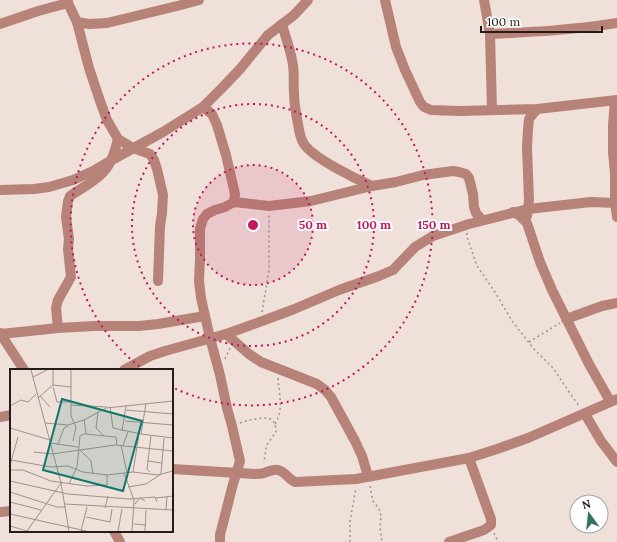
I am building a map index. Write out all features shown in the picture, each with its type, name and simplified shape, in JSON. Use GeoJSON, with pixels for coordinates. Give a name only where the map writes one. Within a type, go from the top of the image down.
{"type":"FeatureCollection","features":[{"type":"Feature","properties":{"kind":"street"},"geometry":{"type":"LineString","coordinates":[[77,22],[89,24],[107,23],[199,0]]}},
{"type":"Feature","properties":{"kind":"street"},"geometry":{"type":"LineString","coordinates":[[0,190],[49,187],[73,180],[93,171],[163,132],[203,107],[223,88],[268,35],[294,15],[308,0]]}},
{"type":"Feature","properties":{"kind":"street"},"geometry":{"type":"LineString","coordinates":[[385,0],[396,47],[414,90],[424,107],[431,110],[440,111],[537,109],[616,101],[613,125],[613,145],[617,217]]}},
{"type":"Feature","properties":{"kind":"street"},"geometry":{"type":"LineString","coordinates":[[484,0],[490,34],[492,110]]}},
{"type":"Feature","properties":{"kind":"street"},"geometry":{"type":"LineString","coordinates":[[0,24],[68,2],[77,22],[88,68],[100,101],[118,139],[133,148],[150,154],[157,169],[164,195],[160,226],[158,281]]}},
{"type":"Feature","properties":{"kind":"street"},"geometry":{"type":"LineString","coordinates":[[490,34],[568,29],[617,23]]}},
{"type":"Feature","properties":{"kind":"street"},"geometry":{"type":"LineString","coordinates":[[282,24],[292,60],[295,104],[299,131],[304,144],[309,150],[329,163],[356,179],[372,186]]}},
{"type":"Feature","properties":{"kind":"street"},"geometry":{"type":"LineString","coordinates":[[203,107],[212,114],[217,125],[235,194],[234,202]]}},
{"type":"Feature","properties":{"kind":"street"},"geometry":{"type":"LineString","coordinates":[[173,469],[255,474],[278,469],[290,480],[295,482],[356,479],[469,458],[528,438],[614,400],[589,364],[566,319],[540,262],[527,223],[529,194],[527,147],[528,129],[529,119],[537,109]]}},
{"type":"Feature","properties":{"kind":"street"},"geometry":{"type":"LineString","coordinates":[[58,328],[56,308],[58,300],[71,277],[66,217],[68,201],[70,196],[100,176],[106,169],[116,149],[118,139]]}},
{"type":"Feature","properties":{"kind":"street"},"geometry":{"type":"LineString","coordinates":[[220,542],[220,535],[240,461],[201,298],[199,281],[200,229],[203,218],[207,214],[215,210],[225,208],[234,202],[269,206],[311,201],[423,175],[453,171],[466,174],[469,178],[473,194],[474,207],[476,213],[482,220]]}},
{"type":"Feature","properties":{"kind":"street"},"geometry":{"type":"LineString","coordinates":[[126,369],[158,353],[226,334],[292,310],[393,270],[414,248],[422,242],[433,236],[468,224],[528,209],[591,202],[616,203]]}},
{"type":"Feature","properties":{"kind":"street"},"geometry":{"type":"LineString","coordinates":[[513,212],[527,223]]}},
{"type":"Feature","properties":{"kind":"street"},"geometry":{"type":"LineString","coordinates":[[566,319],[617,302]]}},
{"type":"Feature","properties":{"kind":"street"},"geometry":{"type":"LineString","coordinates":[[23,369],[0,333],[95,326],[139,326],[205,316]]}},
{"type":"Feature","properties":{"kind":"street"},"geometry":{"type":"LineString","coordinates":[[226,334],[249,354],[261,362],[317,384],[325,390],[331,397],[355,441],[362,456],[368,476]]}},
{"type":"Feature","properties":{"kind":"street"},"geometry":{"type":"LineString","coordinates":[[585,414],[601,441],[617,462]]}},
{"type":"Feature","properties":{"kind":"street"},"geometry":{"type":"LineString","coordinates":[[0,417],[10,415]]}},
{"type":"Feature","properties":{"kind":"street"},"geometry":{"type":"LineString","coordinates":[[448,542],[484,530],[491,525],[491,519],[469,458]]}},
{"type":"Feature","properties":{"kind":"street"},"geometry":{"type":"LineString","coordinates":[[0,512],[10,511]]}},
{"type":"Feature","properties":{"kind":"street"},"geometry":{"type":"LineString","coordinates":[[115,532],[120,542]]}},
{"type":"Feature","properties":{"kind":"path"},"geometry":{"type":"LineString","coordinates":[[260,321],[269,270],[269,206]]}},
{"type":"Feature","properties":{"kind":"path"},"geometry":{"type":"LineString","coordinates":[[468,224],[467,237],[477,266],[495,292],[512,321],[553,368],[585,414]]}},
{"type":"Feature","properties":{"kind":"path"},"geometry":{"type":"LineString","coordinates":[[529,342],[566,319]]}},
{"type":"Feature","properties":{"kind":"path"},"geometry":{"type":"LineString","coordinates":[[220,374],[225,357],[234,341]]}},
{"type":"Feature","properties":{"kind":"path"},"geometry":{"type":"LineString","coordinates":[[275,424],[278,419],[281,406],[278,369]]}},
{"type":"Feature","properties":{"kind":"path"},"geometry":{"type":"LineString","coordinates":[[232,426],[249,420],[268,418],[275,424],[276,432],[266,448],[264,473]]}},
{"type":"Feature","properties":{"kind":"path"},"geometry":{"type":"LineString","coordinates":[[368,476],[373,501],[379,509],[381,516],[380,528],[382,542]]}},
{"type":"Feature","properties":{"kind":"path"},"geometry":{"type":"LineString","coordinates":[[350,542],[350,521],[356,479]]}}]}
